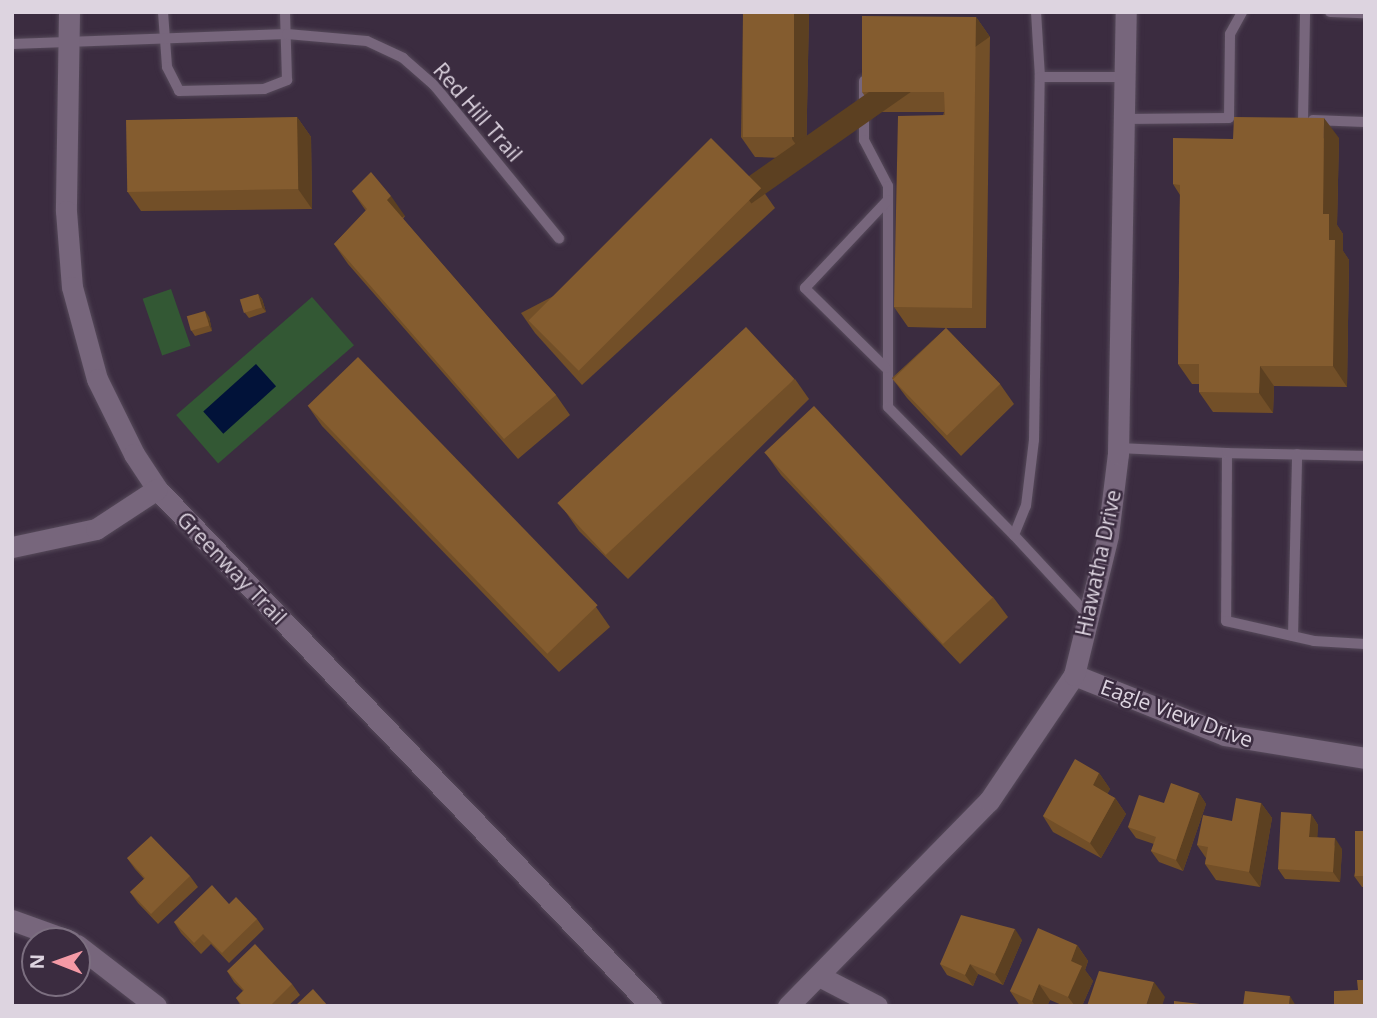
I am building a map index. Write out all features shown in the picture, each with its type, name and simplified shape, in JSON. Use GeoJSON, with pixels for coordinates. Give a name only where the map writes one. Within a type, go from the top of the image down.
{"type":"FeatureCollection","features":[{"type":"Feature","properties":{"kind":"street","name":"Greenway Trail"},"geometry":{"type":"LineString","coordinates":[[69,12],[66,211],[72,287],[97,379],[157,489],[651,1006]]}},
{"type":"Feature","properties":{"kind":"street","name":"Hiawatha Drive"},"geometry":{"type":"LineString","coordinates":[[788,1006],[989,801],[1074,675],[1108,536],[1118,448],[1126,12]]}},
{"type":"Feature","properties":{"kind":"street"},"geometry":{"type":"LineString","coordinates":[[12,547],[96,529],[157,489]]}},
{"type":"Feature","properties":{"kind":"street","name":"Eagle View Drive"},"geometry":{"type":"LineString","coordinates":[[1074,675],[1224,735],[1365,758]]}},
{"type":"Feature","properties":{"kind":"street"},"geometry":{"type":"LineString","coordinates":[[12,920],[31,927]]}},
{"type":"Feature","properties":{"kind":"street"},"geometry":{"type":"LineString","coordinates":[[91,956],[156,1006]]}},
{"type":"Feature","properties":{"kind":"street"},"geometry":{"type":"LineString","coordinates":[[819,976],[877,1006]]}},
{"type":"Feature","properties":{"kind":"lane"},"geometry":{"type":"LineString","coordinates":[[163,12],[163,40],[178,91],[264,89],[290,74],[285,12]]}},
{"type":"Feature","properties":{"kind":"lane"},"geometry":{"type":"LineString","coordinates":[[1014,535],[1026,506],[1034,440],[1040,77],[1036,12]]}},
{"type":"Feature","properties":{"kind":"lane"},"geometry":{"type":"LineString","coordinates":[[1229,118],[1230,34],[1242,12]]}},
{"type":"Feature","properties":{"kind":"lane"},"geometry":{"type":"LineString","coordinates":[[1303,120],[1305,12]]}},
{"type":"Feature","properties":{"kind":"lane"},"geometry":{"type":"LineString","coordinates":[[1329,12],[1365,13]]}},
{"type":"Feature","properties":{"kind":"lane","name":"Red Hill Trail"},"geometry":{"type":"LineString","coordinates":[[12,44],[287,34],[367,41],[403,58],[435,85],[559,238]]}},
{"type":"Feature","properties":{"kind":"lane"},"geometry":{"type":"LineString","coordinates":[[864,70],[864,140],[884,172],[888,200],[888,407],[898,421],[1014,535],[1088,615]]}},
{"type":"Feature","properties":{"kind":"lane"},"geometry":{"type":"LineString","coordinates":[[1040,77],[1126,77]]}},
{"type":"Feature","properties":{"kind":"lane"},"geometry":{"type":"LineString","coordinates":[[1125,119],[1242,119]]}},
{"type":"Feature","properties":{"kind":"lane"},"geometry":{"type":"LineString","coordinates":[[1291,120],[1365,122]]}},
{"type":"Feature","properties":{"kind":"lane"},"geometry":{"type":"LineString","coordinates":[[886,368],[805,288],[888,200]]}},
{"type":"Feature","properties":{"kind":"lane"},"geometry":{"type":"LineString","coordinates":[[1118,448],[1365,456]]}},
{"type":"Feature","properties":{"kind":"lane"},"geometry":{"type":"LineString","coordinates":[[1227,453],[1226,621],[1293,636],[1365,644]]}},
{"type":"Feature","properties":{"kind":"lane"},"geometry":{"type":"LineString","coordinates":[[1293,636],[1297,454]]}},
{"type":"Feature","properties":{"kind":"green space"},"geometry":{"type":"Polygon","coordinates":[[[171,289],[191,346],[162,355],[143,299],[171,289]]]}},
{"type":"Feature","properties":{"kind":"green space"},"geometry":{"type":"Polygon","coordinates":[[[312,297],[354,345],[218,463],[176,415],[312,297]]]}},
{"type":"Feature","properties":{"kind":"water"},"geometry":{"type":"Polygon","coordinates":[[[256,364],[276,386],[223,434],[203,412],[256,364]]]}},
{"type":"Feature","properties":{"kind":"building"},"geometry":{"type":"Polygon","coordinates":[[[743,12],[794,12],[794,137],[743,137],[743,12]]]}},
{"type":"Feature","properties":{"kind":"building"},"geometry":{"type":"Polygon","coordinates":[[[862,16],[976,17],[972,308],[894,307],[898,116],[945,115],[944,92],[862,92],[862,16]]]}},
{"type":"Feature","properties":{"kind":"building"},"geometry":{"type":"Polygon","coordinates":[[[297,117],[298,189],[127,192],[126,120],[297,117]]]}},
{"type":"Feature","properties":{"kind":"building"},"geometry":{"type":"Polygon","coordinates":[[[1234,117],[1324,118],[1323,214],[1329,214],[1329,240],[1335,240],[1333,366],[1260,366],[1259,393],[1199,392],[1199,364],[1178,364],[1180,185],[1173,184],[1173,138],[1233,139],[1234,117]]]}},
{"type":"Feature","properties":{"kind":"building"},"geometry":{"type":"Polygon","coordinates":[[[711,138],[761,188],[579,371],[529,320],[711,138]]]}},
{"type":"Feature","properties":{"kind":"building"},"geometry":{"type":"Polygon","coordinates":[[[371,172],[391,196],[387,200],[556,395],[504,439],[334,244],[367,209],[352,191],[371,172]]]}},
{"type":"Feature","properties":{"kind":"building"},"geometry":{"type":"Polygon","coordinates":[[[258,294],[262,307],[244,313],[240,300],[258,294]]]}},
{"type":"Feature","properties":{"kind":"building"},"geometry":{"type":"Polygon","coordinates":[[[205,311],[209,325],[191,331],[187,316],[205,311]]]}},
{"type":"Feature","properties":{"kind":"building"},"geometry":{"type":"Polygon","coordinates":[[[746,327],[794,379],[606,555],[557,503],[746,327]]]}},
{"type":"Feature","properties":{"kind":"building"},"geometry":{"type":"Polygon","coordinates":[[[946,328],[1000,384],[947,436],[893,379],[946,328]]]}},
{"type":"Feature","properties":{"kind":"building"},"geometry":{"type":"Polygon","coordinates":[[[358,357],[598,605],[547,654],[308,406],[358,357]]]}},
{"type":"Feature","properties":{"kind":"building"},"geometry":{"type":"Polygon","coordinates":[[[814,406],[993,598],[943,644],[764,452],[814,406]]]}},
{"type":"Feature","properties":{"kind":"building"},"geometry":{"type":"Polygon","coordinates":[[[1075,759],[1099,773],[1093,785],[1115,798],[1090,843],[1043,816],[1075,759]]]}},
{"type":"Feature","properties":{"kind":"building"},"geometry":{"type":"Polygon","coordinates":[[[1171,783],[1199,793],[1176,860],[1151,851],[1156,837],[1128,827],[1139,795],[1164,803],[1171,783]]]}},
{"type":"Feature","properties":{"kind":"building"},"geometry":{"type":"Polygon","coordinates":[[[1236,798],[1261,803],[1249,872],[1205,864],[1208,847],[1197,845],[1203,815],[1232,821],[1236,798]]]}},
{"type":"Feature","properties":{"kind":"building"},"geometry":{"type":"Polygon","coordinates":[[[1281,812],[1311,814],[1309,837],[1335,838],[1333,872],[1278,869],[1281,812]]]}},
{"type":"Feature","properties":{"kind":"building"},"geometry":{"type":"Polygon","coordinates":[[[1355,831],[1365,831],[1365,876],[1355,876],[1355,831]]]}},
{"type":"Feature","properties":{"kind":"building"},"geometry":{"type":"Polygon","coordinates":[[[151,836],[190,876],[151,914],[130,892],[145,878],[127,858],[151,836]]]}},
{"type":"Feature","properties":{"kind":"building"},"geometry":{"type":"Polygon","coordinates":[[[212,885],[229,904],[236,897],[257,919],[222,953],[203,934],[194,943],[174,922],[212,885]]]}},
{"type":"Feature","properties":{"kind":"building"},"geometry":{"type":"Polygon","coordinates":[[[961,915],[1015,929],[995,974],[970,964],[965,975],[940,964],[961,915]]]}},
{"type":"Feature","properties":{"kind":"building"},"geometry":{"type":"Polygon","coordinates":[[[1038,928],[1077,945],[1071,961],[1082,966],[1068,997],[1039,984],[1032,1001],[1010,991],[1038,928]]]}},
{"type":"Feature","properties":{"kind":"building"},"geometry":{"type":"Polygon","coordinates":[[[255,944],[292,984],[270,1006],[243,1006],[236,998],[244,990],[227,971],[255,944]]]}},
{"type":"Feature","properties":{"kind":"building"},"geometry":{"type":"Polygon","coordinates":[[[1099,971],[1154,982],[1146,1006],[1087,1006],[1099,971]]]}},
{"type":"Feature","properties":{"kind":"building"},"geometry":{"type":"Polygon","coordinates":[[[1357,980],[1365,980],[1365,1006],[1334,1006],[1334,991],[1358,990],[1357,980]]]}},
{"type":"Feature","properties":{"kind":"building"},"geometry":{"type":"Polygon","coordinates":[[[313,989],[328,1006],[295,1006],[313,989]]]}},
{"type":"Feature","properties":{"kind":"building"},"geometry":{"type":"Polygon","coordinates":[[[1245,991],[1290,996],[1289,1006],[1243,1006],[1245,991]]]}},
{"type":"Feature","properties":{"kind":"building"},"geometry":{"type":"Polygon","coordinates":[[[1174,1001],[1217,1006],[1174,1006],[1174,1001]]]}}]}
